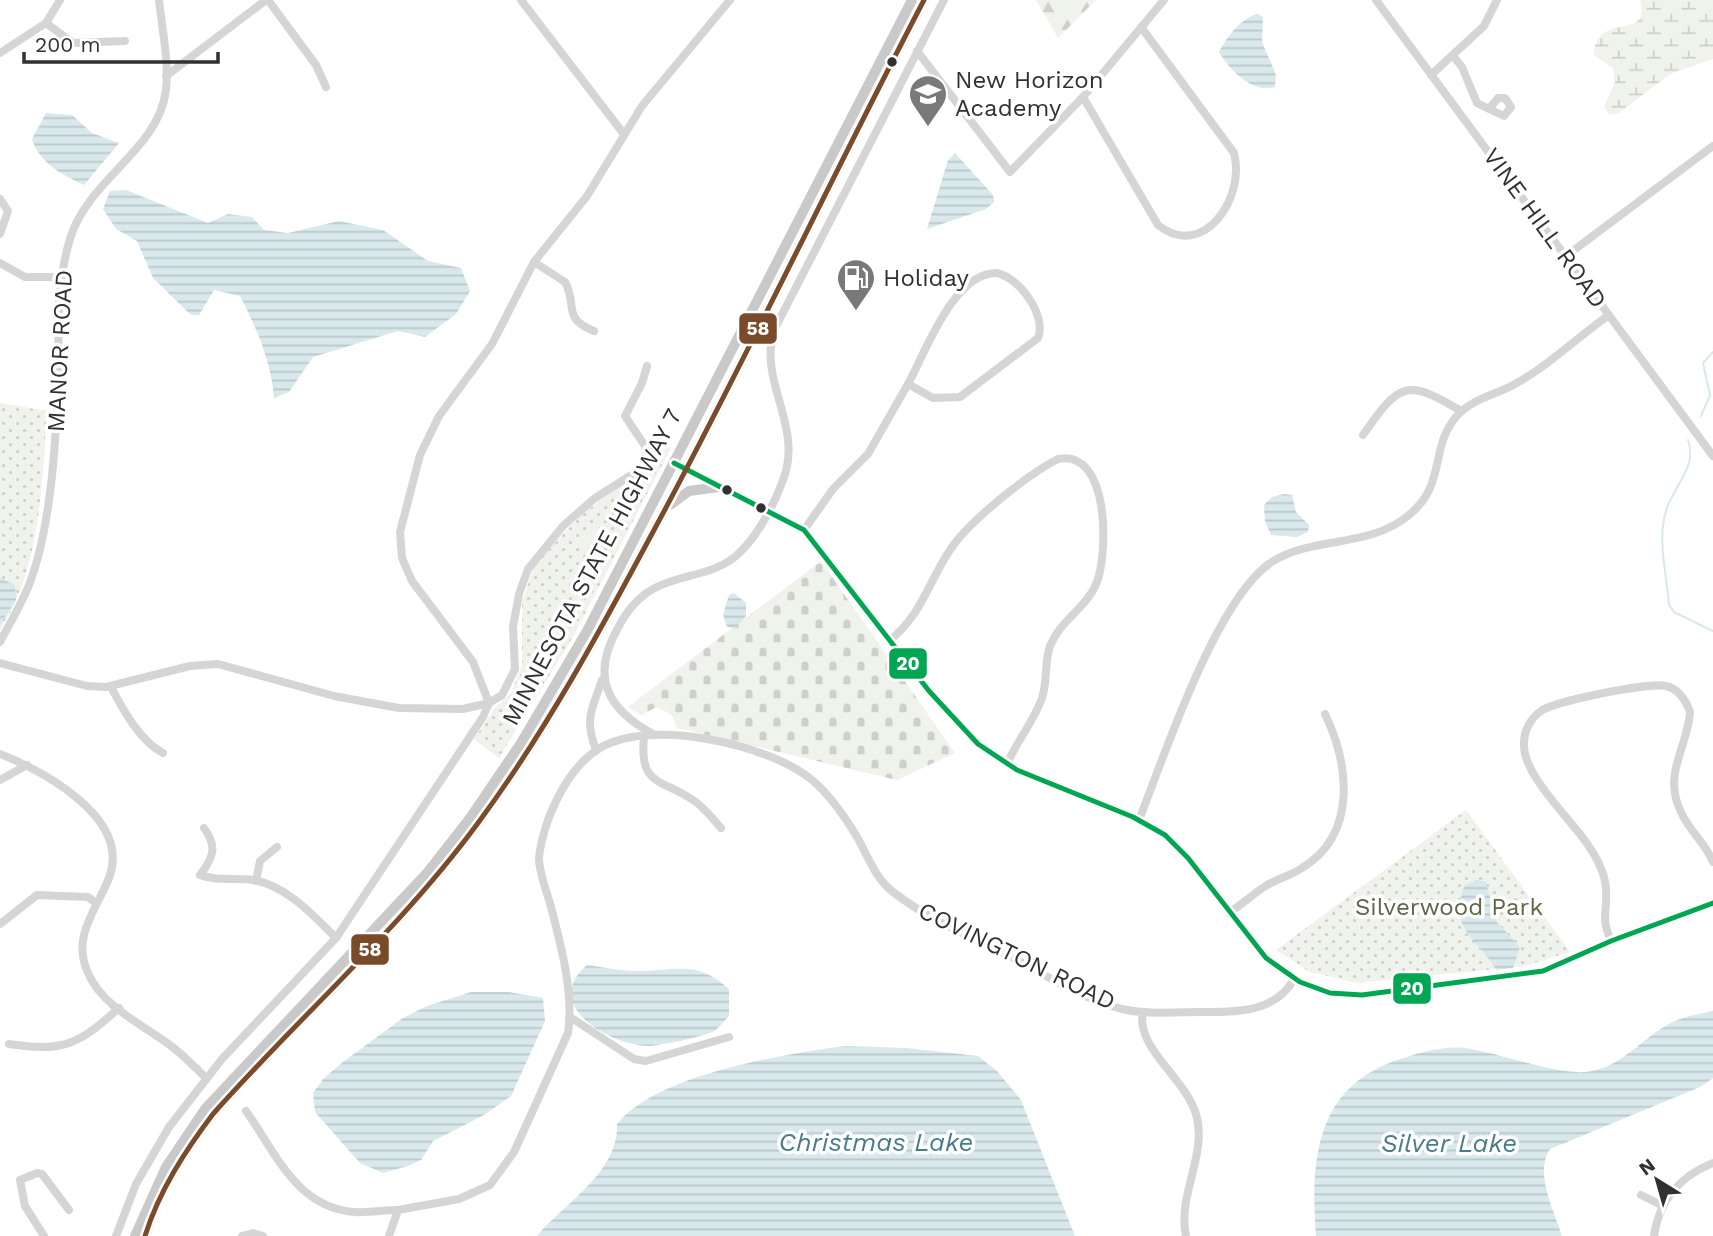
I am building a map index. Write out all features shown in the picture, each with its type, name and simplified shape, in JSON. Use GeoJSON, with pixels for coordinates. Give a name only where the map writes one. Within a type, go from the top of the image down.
{"type":"FeatureCollection","features":[{"type":"Feature","properties":{"kind":"main road","name":"MINNESOTA STATE HIGHWAY 7"},"geometry":{"type":"LineString","coordinates":[[135,1236],[166,1167],[205,1109],[388,918],[470,818],[555,689],[912,0]]}},
{"type":"Feature","properties":{"kind":"main road","name":"MINNESOTA STATE HIGHWAY 7"},"geometry":{"type":"LineString","coordinates":[[145,1236],[160,1197],[191,1142],[212,1114],[392,926],[477,824],[562,696],[686,471],[924,0]]}},
{"type":"Feature","properties":{"kind":"main road"},"geometry":{"type":"LineString","coordinates":[[663,514],[672,503],[690,491],[719,487]]}},
{"type":"Feature","properties":{"kind":"street"},"geometry":{"type":"LineString","coordinates":[[0,53],[46,23],[60,0]]}},
{"type":"Feature","properties":{"kind":"street","name":"MANOR ROAD"},"geometry":{"type":"LineString","coordinates":[[0,642],[30,583],[45,517],[56,436],[61,277],[70,236],[80,215],[110,173],[143,140],[159,117],[166,76],[159,0]]}},
{"type":"Feature","properties":{"kind":"street"},"geometry":{"type":"LineString","coordinates":[[166,76],[267,0],[316,65],[326,87]]}},
{"type":"Feature","properties":{"kind":"street"},"geometry":{"type":"LineString","coordinates":[[521,0],[623,133]]}},
{"type":"Feature","properties":{"kind":"street"},"geometry":{"type":"LineString","coordinates":[[116,1236],[136,1184],[154,1151],[206,1078],[336,938],[483,717],[489,703],[473,662],[412,581],[402,558],[400,532],[428,435],[492,344],[534,262],[587,196],[623,133],[730,0]]}},
{"type":"Feature","properties":{"kind":"street"},"geometry":{"type":"LineString","coordinates":[[596,750],[588,729],[590,713],[614,634],[637,601],[662,584],[712,570],[729,561],[749,543],[784,477],[790,445],[787,422],[769,365],[774,330],[944,0]]}},
{"type":"Feature","properties":{"kind":"street"},"geometry":{"type":"LineString","coordinates":[[917,51],[1010,172],[1083,97],[1164,0]]}},
{"type":"Feature","properties":{"kind":"street","name":"VINE HILL ROAD"},"geometry":{"type":"LineString","coordinates":[[1376,0],[1711,450]]}},
{"type":"Feature","properties":{"kind":"street"},"geometry":{"type":"LineString","coordinates":[[1431,75],[1484,26],[1497,0]]}},
{"type":"Feature","properties":{"kind":"street"},"geometry":{"type":"LineString","coordinates":[[46,23],[73,43],[125,41]]}},
{"type":"Feature","properties":{"kind":"street"},"geometry":{"type":"LineString","coordinates":[[1083,97],[1158,226],[1173,234],[1182,234],[1197,232],[1218,220],[1228,205],[1235,185],[1237,163],[1234,153],[1141,27]]}},
{"type":"Feature","properties":{"kind":"street"},"geometry":{"type":"LineString","coordinates":[[1452,56],[1462,67],[1474,100],[1489,109]]}},
{"type":"Feature","properties":{"kind":"street"},"geometry":{"type":"LineString","coordinates":[[1566,256],[1713,146]]}},
{"type":"Feature","properties":{"kind":"street"},"geometry":{"type":"LineString","coordinates":[[0,199],[8,211],[0,234]]}},
{"type":"Feature","properties":{"kind":"street"},"geometry":{"type":"LineString","coordinates":[[534,262],[565,282],[573,317],[582,326],[594,331]]}},
{"type":"Feature","properties":{"kind":"street"},"geometry":{"type":"LineString","coordinates":[[0,264],[24,277],[61,277]]}},
{"type":"Feature","properties":{"kind":"street"},"geometry":{"type":"LineString","coordinates":[[804,530],[832,489],[868,454],[947,312],[963,289],[981,275],[989,273],[1005,275],[1012,279],[1039,317],[1041,332],[1033,344],[960,397],[933,398],[908,384]]}},
{"type":"Feature","properties":{"kind":"street"},"geometry":{"type":"LineString","coordinates":[[1139,820],[1210,644],[1254,577],[1264,567],[1289,553],[1376,535],[1410,515],[1433,485],[1446,432],[1461,411],[1475,400],[1515,384],[1609,315]]}},
{"type":"Feature","properties":{"kind":"street"},"geometry":{"type":"LineString","coordinates":[[0,663],[88,686],[111,687],[190,666],[218,664],[334,696],[399,708],[449,710],[489,703],[502,695],[515,668],[513,626],[519,594],[528,569],[563,526],[595,498],[641,469],[647,460],[645,446],[625,416],[642,383],[646,366]]}},
{"type":"Feature","properties":{"kind":"street"},"geometry":{"type":"LineString","coordinates":[[1363,435],[1391,398],[1407,390],[1426,391],[1461,411]]}},
{"type":"Feature","properties":{"kind":"street"},"geometry":{"type":"LineString","coordinates":[[890,640],[909,623],[950,550],[976,520],[1058,459],[1072,458],[1084,468],[1096,481],[1102,501],[1100,571],[1090,596],[1055,635],[1047,658],[1042,698],[1007,764]]}},
{"type":"Feature","properties":{"kind":"street"},"geometry":{"type":"LineString","coordinates":[[674,463],[804,530],[963,730],[1007,764],[1139,820],[1178,846],[1266,958],[1294,979],[1330,993],[1385,993],[1543,971],[1611,941],[1713,903]]}},
{"type":"Feature","properties":{"kind":"street"},"geometry":{"type":"LineString","coordinates":[[603,675],[607,691],[618,709],[636,725],[655,735]]}},
{"type":"Feature","properties":{"kind":"street"},"geometry":{"type":"LineString","coordinates":[[1611,941],[1603,918],[1606,891],[1602,871],[1588,845],[1534,774],[1524,753],[1526,730],[1539,713],[1559,703],[1651,686],[1668,686],[1675,690],[1690,712],[1676,761],[1677,803],[1687,822],[1703,841],[1713,862]]}},
{"type":"Feature","properties":{"kind":"street"},"geometry":{"type":"LineString","coordinates":[[111,687],[131,720],[154,748],[163,754]]}},
{"type":"Feature","properties":{"kind":"street"},"geometry":{"type":"LineString","coordinates":[[1229,913],[1262,888],[1309,863],[1335,834],[1344,805],[1345,788],[1335,736],[1325,714]]}},
{"type":"Feature","properties":{"kind":"street"},"geometry":{"type":"LineString","coordinates":[[246,1111],[285,1173],[302,1191],[328,1205],[354,1212],[398,1210],[459,1199],[490,1185],[514,1152],[568,1033],[570,1017],[558,930],[539,860],[545,830],[558,799],[577,768],[596,750],[623,739],[655,735]]}},
{"type":"Feature","properties":{"kind":"street","name":"COVINGTON ROAD"},"geometry":{"type":"LineString","coordinates":[[655,735],[748,748],[784,761],[823,791],[850,826],[876,873],[893,892],[979,942],[1073,990],[1119,1008],[1143,1012],[1219,1012],[1270,1005],[1279,1000],[1294,979]]}},
{"type":"Feature","properties":{"kind":"street"},"geometry":{"type":"LineString","coordinates":[[644,737],[642,759],[650,779],[695,801],[721,828]]}},
{"type":"Feature","properties":{"kind":"street"},"geometry":{"type":"LineString","coordinates":[[0,754],[27,765],[71,792],[107,835],[113,857],[112,868],[85,929],[83,957],[93,982],[120,1008],[177,1050],[206,1078]]}},
{"type":"Feature","properties":{"kind":"street"},"geometry":{"type":"LineString","coordinates":[[0,780],[27,765]]}},
{"type":"Feature","properties":{"kind":"street"},"geometry":{"type":"LineString","coordinates":[[204,828],[214,853],[200,875],[216,881],[256,881],[289,895],[336,938]]}},
{"type":"Feature","properties":{"kind":"street"},"geometry":{"type":"LineString","coordinates":[[256,881],[260,861],[277,847]]}},
{"type":"Feature","properties":{"kind":"street"},"geometry":{"type":"LineString","coordinates":[[0,924],[37,895],[88,897],[96,903]]}},
{"type":"Feature","properties":{"kind":"street"},"geometry":{"type":"LineString","coordinates":[[9,1044],[45,1049],[71,1043],[120,1008]]}},
{"type":"Feature","properties":{"kind":"street"},"geometry":{"type":"LineString","coordinates":[[1143,1012],[1141,1028],[1155,1054],[1190,1095],[1197,1118],[1198,1140],[1184,1212],[1186,1236]]}},
{"type":"Feature","properties":{"kind":"street"},"geometry":{"type":"LineString","coordinates":[[570,1017],[634,1059],[646,1061],[729,1037]]}},
{"type":"Feature","properties":{"kind":"street"},"geometry":{"type":"LineString","coordinates":[[1654,1236],[1663,1206],[1684,1179],[1713,1163]]}},
{"type":"Feature","properties":{"kind":"street"},"geometry":{"type":"LineString","coordinates":[[44,1236],[25,1206],[19,1180],[37,1173],[42,1174],[69,1209]]}},
{"type":"Feature","properties":{"kind":"street"},"geometry":{"type":"LineString","coordinates":[[1641,1195],[1663,1206]]}},
{"type":"Feature","properties":{"kind":"street"},"geometry":{"type":"LineString","coordinates":[[389,1236],[398,1210]]}},
{"type":"Feature","properties":{"kind":"street"},"geometry":{"type":"LineString","coordinates":[[242,1236],[253,1233],[263,1236]]}},
{"type":"Feature","properties":{"kind":"green space"},"geometry":{"type":"Polygon","coordinates":[[[1036,0],[1096,0],[1058,38],[1036,0]]]}},
{"type":"Feature","properties":{"kind":"green space"},"geometry":{"type":"Polygon","coordinates":[[[1640,0],[1713,0],[1713,59],[1670,74],[1619,113],[1609,115],[1604,107],[1615,82],[1613,68],[1594,55],[1597,41],[1603,33],[1638,20],[1642,13],[1640,0]]]}},
{"type":"Feature","properties":{"kind":"green space"},"geometry":{"type":"Polygon","coordinates":[[[0,403],[47,411],[41,496],[32,552],[14,605],[0,630],[0,403]]]}},
{"type":"Feature","properties":{"kind":"green space"},"geometry":{"type":"Polygon","coordinates":[[[672,446],[573,637],[499,758],[474,739],[495,708],[512,692],[522,664],[522,603],[534,565],[582,514],[648,465],[651,457],[672,446]]]}},
{"type":"Feature","properties":{"kind":"green space"},"geometry":{"type":"Polygon","coordinates":[[[593,524],[613,536],[600,556],[590,550],[587,555],[582,552],[585,547],[580,543],[593,524]]]}},
{"type":"Feature","properties":{"kind":"green space"},"geometry":{"type":"Polygon","coordinates":[[[821,561],[955,753],[897,780],[677,728],[672,715],[657,707],[641,715],[628,707],[821,561]]]}},
{"type":"Feature","properties":{"kind":"green space","name":"Silverwood Park"},"geometry":{"type":"Polygon","coordinates":[[[1466,810],[1570,952],[1525,966],[1357,983],[1310,972],[1276,950],[1466,810]]]}},
{"type":"Feature","properties":{"kind":"water"},"geometry":{"type":"Polygon","coordinates":[[[1257,14],[1263,17],[1262,42],[1276,75],[1275,87],[1258,87],[1242,78],[1219,52],[1235,29],[1257,14]]]}},
{"type":"Feature","properties":{"kind":"water"},"geometry":{"type":"Polygon","coordinates":[[[46,113],[72,115],[92,133],[119,143],[84,185],[53,167],[35,147],[32,139],[46,113]]]}},
{"type":"Feature","properties":{"kind":"water"},"geometry":{"type":"Polygon","coordinates":[[[955,153],[993,195],[994,202],[986,209],[927,229],[948,160],[955,153]]]}},
{"type":"Feature","properties":{"kind":"water"},"geometry":{"type":"Polygon","coordinates":[[[126,190],[208,223],[228,214],[252,217],[264,230],[288,233],[339,221],[383,230],[428,261],[461,268],[470,291],[456,314],[425,337],[398,331],[313,357],[289,392],[274,398],[270,371],[262,346],[240,296],[214,290],[199,315],[191,315],[153,278],[137,241],[116,229],[103,209],[110,191],[126,190]]]}},
{"type":"Feature","properties":{"kind":"water"},"geometry":{"type":"Polygon","coordinates":[[[1292,495],[1296,512],[1309,525],[1308,532],[1297,537],[1271,535],[1265,521],[1264,505],[1272,497],[1292,495]]]}},
{"type":"Feature","properties":{"kind":"water"},"geometry":{"type":"Polygon","coordinates":[[[0,578],[15,585],[16,600],[0,625],[0,578]]]}},
{"type":"Feature","properties":{"kind":"water"},"geometry":{"type":"Polygon","coordinates":[[[734,593],[746,603],[746,616],[736,628],[727,627],[723,615],[729,595],[734,593]]]}},
{"type":"Feature","properties":{"kind":"water"},"geometry":{"type":"Polygon","coordinates":[[[1477,880],[1486,882],[1496,921],[1520,947],[1513,968],[1496,970],[1462,923],[1459,912],[1465,885],[1477,880]]]}},
{"type":"Feature","properties":{"kind":"water"},"geometry":{"type":"Polygon","coordinates":[[[587,965],[630,971],[696,970],[729,989],[729,1016],[714,1031],[673,1042],[650,1046],[617,1039],[586,1021],[576,1008],[571,995],[575,980],[587,965]]]}},
{"type":"Feature","properties":{"kind":"water"},"geometry":{"type":"Polygon","coordinates":[[[471,992],[509,992],[543,998],[545,1021],[511,1096],[484,1115],[433,1141],[421,1160],[408,1166],[383,1173],[360,1163],[315,1112],[313,1093],[324,1078],[343,1062],[403,1018],[427,1006],[471,992]]]}},
{"type":"Feature","properties":{"kind":"water","name":"Silver Lake"},"geometry":{"type":"Polygon","coordinates":[[[1713,1011],[1713,1078],[1700,1087],[1550,1149],[1544,1169],[1545,1180],[1562,1236],[1316,1236],[1315,1177],[1318,1150],[1326,1126],[1337,1103],[1354,1084],[1377,1069],[1421,1053],[1443,1048],[1465,1048],[1558,1070],[1597,1070],[1619,1060],[1672,1022],[1713,1011]]]}},
{"type":"Feature","properties":{"kind":"water","name":"Christmas Lake"},"geometry":{"type":"Polygon","coordinates":[[[844,1046],[906,1048],[978,1056],[997,1071],[1021,1100],[1075,1236],[537,1236],[600,1172],[615,1141],[617,1124],[636,1107],[661,1092],[722,1070],[755,1061],[844,1046]]]}},
{"type":"Feature","properties":{"kind":"waterway"},"geometry":{"type":"LineString","coordinates":[[1701,416],[1710,395],[1703,363],[1713,352]]}},
{"type":"Feature","properties":{"kind":"waterway"},"geometry":{"type":"LineString","coordinates":[[1688,440],[1690,459],[1669,502],[1663,522],[1662,546],[1669,605],[1674,612],[1713,631]]}},
{"type":"Feature","properties":{"kind":"transit line","name":"58"},"geometry":{"type":"LineString","coordinates":[[145,1236],[174,1172],[213,1114],[416,899],[478,823],[527,753],[593,643],[689,464],[924,0]]}},
{"type":"Feature","properties":{"kind":"transit line","name":"20"},"geometry":{"type":"LineString","coordinates":[[674,463],[804,530],[929,691],[978,744],[1017,770],[1133,817],[1165,835],[1188,858],[1266,958],[1300,982],[1330,993],[1362,995],[1543,971],[1611,941],[1713,903]]}},
{"type":"Feature","properties":{"kind":"place","name":"New Horizon Academy"},"geometry":{"type":"Point","coordinates":[928,128]}},
{"type":"Feature","properties":{"kind":"place","name":"Holiday"},"geometry":{"type":"Point","coordinates":[856,312]}}]}
